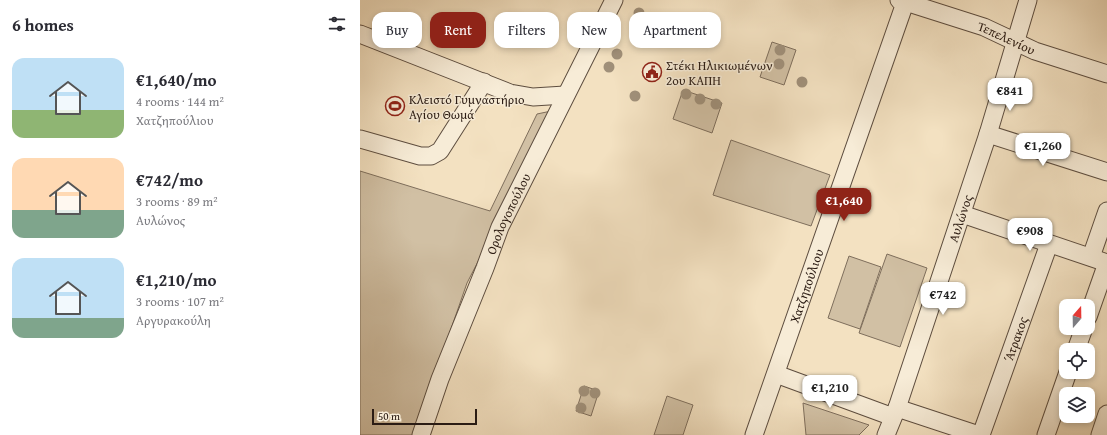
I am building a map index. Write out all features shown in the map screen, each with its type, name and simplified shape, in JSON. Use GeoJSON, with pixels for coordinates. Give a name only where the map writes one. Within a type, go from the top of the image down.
{"type":"FeatureCollection","features":[{"type":"Feature","properties":{"kind":"street","name":"Ορολογοπούλου"},"geometry":{"type":"LineString","coordinates":[[421,435],[440,379],[500,227],[614,0]]}},
{"type":"Feature","properties":{"kind":"street","name":"Τεπελενίου"},"geometry":{"type":"LineString","coordinates":[[903,0],[984,27],[1016,41],[1035,52],[1107,74]]}},
{"type":"Feature","properties":{"kind":"street","name":"Χατζηπούλιου"},"geometry":{"type":"LineString","coordinates":[[754,435],[903,0]]}},
{"type":"Feature","properties":{"kind":"street","name":"Αυλώνος"},"geometry":{"type":"LineString","coordinates":[[886,435],[895,413],[962,214],[988,134],[1028,0]]}},
{"type":"Feature","properties":{"kind":"street"},"geometry":{"type":"LineString","coordinates":[[360,34],[510,93],[533,96],[565,95]]}},
{"type":"Feature","properties":{"kind":"street"},"geometry":{"type":"LineString","coordinates":[[360,139],[420,156],[431,156],[440,151],[484,82]]}},
{"type":"Feature","properties":{"kind":"street"},"geometry":{"type":"LineString","coordinates":[[988,134],[1107,172]]}},
{"type":"Feature","properties":{"kind":"street"},"geometry":{"type":"LineString","coordinates":[[1092,299],[1102,261],[1107,210]]}},
{"type":"Feature","properties":{"kind":"street"},"geometry":{"type":"LineString","coordinates":[[962,214],[1102,261]]}},
{"type":"Feature","properties":{"kind":"street","name":"Άτρακος"},"geometry":{"type":"LineString","coordinates":[[980,435],[1050,244]]}},
{"type":"Feature","properties":{"kind":"street"},"geometry":{"type":"LineString","coordinates":[[776,374],[895,413],[980,435]]}},
{"type":"Feature","properties":{"kind":"street"},"geometry":{"type":"LineString","coordinates":[[1046,435],[1066,379]]}},
{"type":"Feature","properties":{"kind":"street"},"geometry":{"type":"LineString","coordinates":[[1100,435],[1107,414]]}},
{"type":"Feature","properties":{"kind":"shaded area"},"geometry":{"type":"Polygon","coordinates":[[[772,42],[796,50],[784,85],[760,77],[772,42]]]}},
{"type":"Feature","properties":{"kind":"shaded area"},"geometry":{"type":"Polygon","coordinates":[[[683,90],[722,103],[712,133],[673,119],[683,90]]]}},
{"type":"Feature","properties":{"kind":"shaded area"},"geometry":{"type":"Polygon","coordinates":[[[556,110],[467,283],[414,435],[360,435],[360,171],[490,211],[537,114],[556,110]]]}},
{"type":"Feature","properties":{"kind":"shaded area"},"geometry":{"type":"Polygon","coordinates":[[[731,140],[830,175],[811,226],[713,195],[731,140]]]}},
{"type":"Feature","properties":{"kind":"shaded area"},"geometry":{"type":"Polygon","coordinates":[[[887,254],[927,268],[900,347],[859,333],[887,254]]]}},
{"type":"Feature","properties":{"kind":"shaded area"},"geometry":{"type":"Polygon","coordinates":[[[849,256],[881,267],[860,329],[828,318],[849,256]]]}},
{"type":"Feature","properties":{"kind":"shaded area"},"geometry":{"type":"Polygon","coordinates":[[[584,386],[599,391],[591,416],[576,411],[584,386]]]}},
{"type":"Feature","properties":{"kind":"shaded area"},"geometry":{"type":"Polygon","coordinates":[[[667,396],[693,405],[683,435],[654,435],[667,396]]]}},
{"type":"Feature","properties":{"kind":"shaded area"},"geometry":{"type":"Polygon","coordinates":[[[803,403],[869,425],[859,435],[806,435],[803,403]]]}},
{"type":"Feature","properties":{"kind":"place","name":"Στέκι Ηλικιωμένων 2ου ΚΑΠΗ"},"geometry":{"type":"Point","coordinates":[652,72]}},
{"type":"Feature","properties":{"kind":"place","name":"Κλειστό Γυμναστήριο Αγίου Θωμά"},"geometry":{"type":"Point","coordinates":[395,106]}}]}
